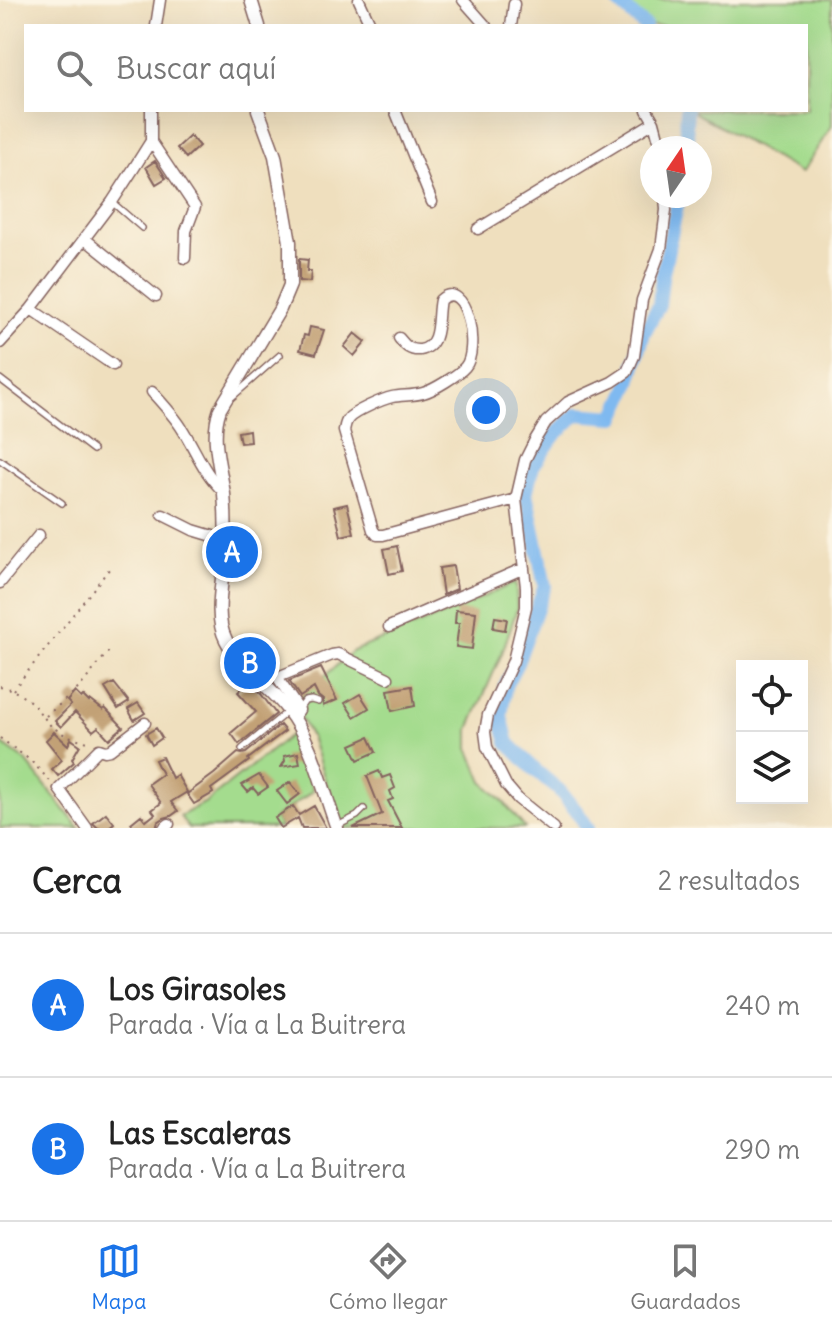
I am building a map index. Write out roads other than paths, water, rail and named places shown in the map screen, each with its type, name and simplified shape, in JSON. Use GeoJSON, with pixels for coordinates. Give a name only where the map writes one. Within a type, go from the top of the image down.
{"type":"FeatureCollection","features":[{"type":"Feature","properties":{"kind":"street"},"geometry":{"type":"LineString","coordinates":[[156,24],[160,0]]}},
{"type":"Feature","properties":{"kind":"street"},"geometry":{"type":"LineString","coordinates":[[251,0],[258,24]]}},
{"type":"Feature","properties":{"kind":"street"},"geometry":{"type":"LineString","coordinates":[[359,0],[370,24]]}},
{"type":"Feature","properties":{"kind":"street"},"geometry":{"type":"LineString","coordinates":[[463,0],[484,24]]}},
{"type":"Feature","properties":{"kind":"street"},"geometry":{"type":"LineString","coordinates":[[511,24],[514,4]]}},
{"type":"Feature","properties":{"kind":"street"},"geometry":{"type":"LineString","coordinates":[[0,343],[31,309],[112,202],[151,141],[151,112]]}},
{"type":"Feature","properties":{"kind":"street"},"geometry":{"type":"LineString","coordinates":[[259,112],[275,156],[290,242],[290,285],[280,309],[216,420],[226,540],[221,629],[240,659],[293,712]]}},
{"type":"Feature","properties":{"kind":"street"},"geometry":{"type":"LineString","coordinates":[[396,112],[432,202]]}},
{"type":"Feature","properties":{"kind":"street"},"geometry":{"type":"LineString","coordinates":[[648,112],[658,136]]}},
{"type":"Feature","properties":{"kind":"street"},"geometry":{"type":"LineString","coordinates":[[478,229],[654,122]]}},
{"type":"Feature","properties":{"kind":"street"},"geometry":{"type":"LineString","coordinates":[[151,141],[195,207],[186,231],[185,258]]}},
{"type":"Feature","properties":{"kind":"street"},"geometry":{"type":"LineString","coordinates":[[554,828],[518,799],[506,785],[487,747],[485,732],[488,715],[513,661],[524,617],[526,587],[516,499],[525,460],[546,422],[568,402],[627,372],[634,356],[642,300],[661,249],[666,208]]}},
{"type":"Feature","properties":{"kind":"street"},"geometry":{"type":"LineString","coordinates":[[85,239],[156,296]]}},
{"type":"Feature","properties":{"kind":"street"},"geometry":{"type":"LineString","coordinates":[[399,338],[410,349],[432,345],[440,300],[451,295],[462,302],[469,320],[471,358],[464,368],[432,390],[385,399],[350,417],[346,423],[344,431],[373,530],[377,535],[383,535],[516,499]]}},
{"type":"Feature","properties":{"kind":"street"},"geometry":{"type":"LineString","coordinates":[[31,309],[113,365]]}},
{"type":"Feature","properties":{"kind":"street"},"geometry":{"type":"LineString","coordinates":[[152,392],[181,427],[197,459],[224,492]]}},
{"type":"Feature","properties":{"kind":"street"},"geometry":{"type":"LineString","coordinates":[[163,515],[193,530],[226,540]]}},
{"type":"Feature","properties":{"kind":"street"},"geometry":{"type":"LineString","coordinates":[[0,583],[39,535]]}},
{"type":"Feature","properties":{"kind":"street"},"geometry":{"type":"LineString","coordinates":[[389,627],[524,568]]}},
{"type":"Feature","properties":{"kind":"street"},"geometry":{"type":"LineString","coordinates":[[336,827],[310,751],[279,677],[332,655],[342,655],[388,678]]}},
{"type":"Feature","properties":{"kind":"street"},"geometry":{"type":"LineString","coordinates":[[87,828],[59,789],[99,749],[110,750],[145,723]]}},
{"type":"Feature","properties":{"kind":"lane"},"geometry":{"type":"LineString","coordinates":[[112,202],[142,228]]}},
{"type":"Feature","properties":{"kind":"lane"},"geometry":{"type":"LineString","coordinates":[[224,403],[280,355]]}},
{"type":"Feature","properties":{"kind":"lane"},"geometry":{"type":"LineString","coordinates":[[0,379],[93,450]]}},
{"type":"Feature","properties":{"kind":"lane"},"geometry":{"type":"LineString","coordinates":[[0,460],[62,503]]}},
{"type":"Feature","properties":{"kind":"lane"},"geometry":{"type":"LineString","coordinates":[[242,749],[305,701],[318,702]]}},
{"type":"Feature","properties":{"kind":"lane"},"geometry":{"type":"LineString","coordinates":[[336,827],[364,809]]}},
{"type":"Feature","properties":{"kind":"waterway"},"geometry":{"type":"LineString","coordinates":[[616,0],[643,24]]}},
{"type":"Feature","properties":{"kind":"waterway"},"geometry":{"type":"LineString","coordinates":[[687,112],[687,136]]}},
{"type":"Feature","properties":{"kind":"waterway"},"geometry":{"type":"LineString","coordinates":[[588,828],[559,790],[508,743],[501,716],[505,686],[517,663],[545,586],[526,493],[533,466],[554,436],[577,414],[615,417],[628,389],[644,333],[659,305],[677,208]]}},
{"type":"Feature","properties":{"kind":"place","name":"Los Girasoles"},"geometry":{"type":"Point","coordinates":[232,552]}},
{"type":"Feature","properties":{"kind":"place","name":"Las Escaleras"},"geometry":{"type":"Point","coordinates":[250,663]}}]}
